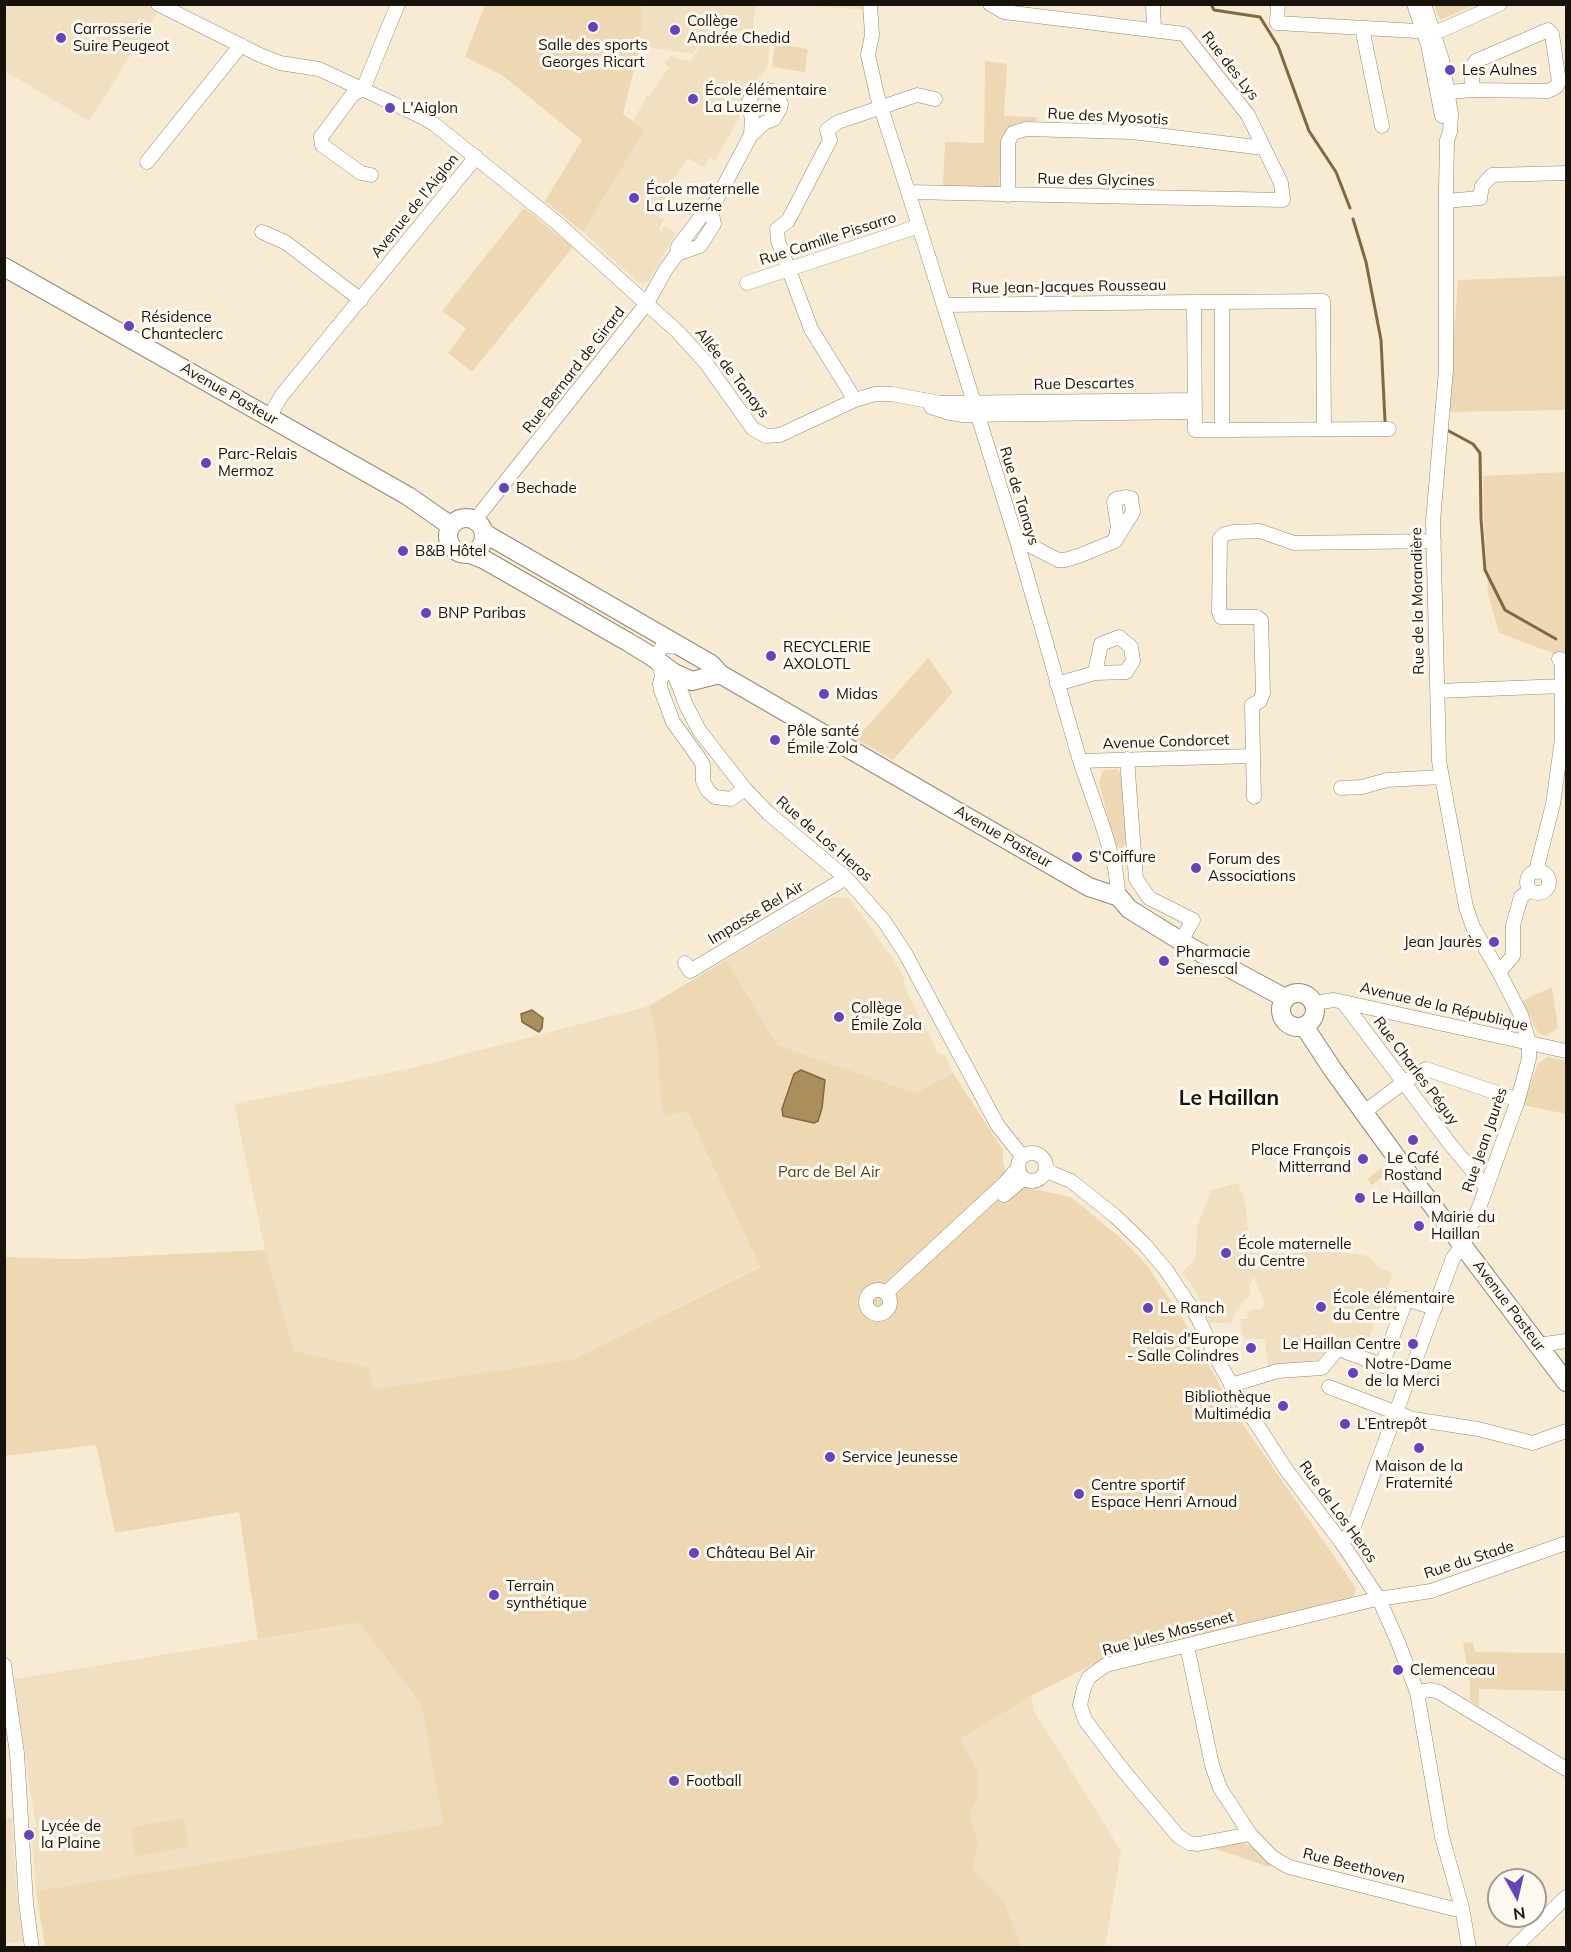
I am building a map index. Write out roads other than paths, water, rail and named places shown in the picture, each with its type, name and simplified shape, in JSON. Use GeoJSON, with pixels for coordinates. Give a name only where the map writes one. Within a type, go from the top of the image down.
{"type":"FeatureCollection","features":[{"type":"Feature","properties":{"kind":"main road","name":"Avenue Pasteur"},"geometry":{"type":"LineString","coordinates":[[4,267],[408,496],[451,526]]}},
{"type":"Feature","properties":{"kind":"main road"},"geometry":{"type":"LineString","coordinates":[[470,554],[481,547],[480,527],[460,519],[451,526],[448,534],[450,545],[459,553],[470,554],[485,560],[651,656],[674,673],[692,681],[720,674]]}},
{"type":"Feature","properties":{"kind":"main road","name":"Avenue Pasteur"},"geometry":{"type":"LineString","coordinates":[[480,527],[711,664],[720,674],[1089,887],[1119,897],[1129,909],[1231,970],[1285,998]]}},
{"type":"Feature","properties":{"kind":"main road"},"geometry":{"type":"LineString","coordinates":[[1295,992],[1301,992],[1311,998],[1314,1003],[1316,1008],[1313,1019],[1304,1026],[1293,1026],[1283,1020],[1280,1008],[1285,998],[1295,992]]}},
{"type":"Feature","properties":{"kind":"main road","name":"Avenue Pasteur"},"geometry":{"type":"LineString","coordinates":[[1304,1026],[1326,1061],[1414,1181],[1566,1382]]}},
{"type":"Feature","properties":{"kind":"street","name":"Avenue de l'Aiglon"},"geometry":{"type":"LineString","coordinates":[[158,4],[280,63],[319,69],[422,117],[476,158],[282,395],[269,417]]}},
{"type":"Feature","properties":{"kind":"street"},"geometry":{"type":"LineString","coordinates":[[371,175],[361,173],[322,145],[321,137],[353,94],[363,89],[398,4]]}},
{"type":"Feature","properties":{"kind":"street","name":"Rue de Tanays"},"geometry":{"type":"LineString","coordinates":[[870,4],[872,35],[868,55],[871,72],[1016,538],[1080,761],[1115,868],[1119,897]]}},
{"type":"Feature","properties":{"kind":"street","name":"Rue des Lys"},"geometry":{"type":"LineString","coordinates":[[990,4],[1004,12],[1184,34],[1248,115],[1281,183],[1283,200]]}},
{"type":"Feature","properties":{"kind":"street"},"geometry":{"type":"LineString","coordinates":[[1153,4],[1154,30]]}},
{"type":"Feature","properties":{"kind":"street"},"geometry":{"type":"LineString","coordinates":[[1278,4],[1277,23],[1428,31],[1442,30],[1500,4]]}},
{"type":"Feature","properties":{"kind":"street","name":"Rue de la Morandière"},"geometry":{"type":"LineString","coordinates":[[1414,4],[1442,60],[1450,114],[1446,201],[1446,370],[1433,521],[1438,761],[1466,908],[1473,927],[1521,1015],[1529,1043]]}},
{"type":"Feature","properties":{"kind":"street","name":"Rue de la Morandière"},"geometry":{"type":"LineString","coordinates":[[1424,4],[1444,132],[1448,140]]}},
{"type":"Feature","properties":{"kind":"street"},"geometry":{"type":"LineString","coordinates":[[1362,28],[1382,126]]}},
{"type":"Feature","properties":{"kind":"street"},"geometry":{"type":"LineString","coordinates":[[1448,93],[1473,90],[1548,91],[1556,87],[1560,82],[1552,34],[1548,30],[1476,61],[1471,68],[1473,90]]}},
{"type":"Feature","properties":{"kind":"street"},"geometry":{"type":"LineString","coordinates":[[147,162],[241,45]]}},
{"type":"Feature","properties":{"kind":"street"},"geometry":{"type":"LineString","coordinates":[[855,400],[811,329],[778,241],[777,229],[788,221],[830,140],[827,130],[838,122],[917,95],[935,99]]}},
{"type":"Feature","properties":{"kind":"street","name":"Rue des Myosotis"},"geometry":{"type":"LineString","coordinates":[[1008,195],[1008,142],[1013,133],[1026,129],[1132,132],[1264,148]]}},
{"type":"Feature","properties":{"kind":"street"},"geometry":{"type":"LineString","coordinates":[[647,303],[677,254],[700,246],[714,224],[711,210],[751,135]]}},
{"type":"Feature","properties":{"kind":"street","name":"Rue Bernard de Girard"},"geometry":{"type":"LineString","coordinates":[[476,158],[556,222],[647,303],[480,527]]}},
{"type":"Feature","properties":{"kind":"street"},"geometry":{"type":"LineString","coordinates":[[1446,201],[1480,198],[1482,186],[1492,175],[1566,173]]}},
{"type":"Feature","properties":{"kind":"street","name":"Rue des Glycines"},"geometry":{"type":"LineString","coordinates":[[908,192],[1283,200]]}},
{"type":"Feature","properties":{"kind":"street","name":"Rue Camille Pissarro"},"geometry":{"type":"LineString","coordinates":[[747,283],[919,226]]}},
{"type":"Feature","properties":{"kind":"street"},"geometry":{"type":"LineString","coordinates":[[262,232],[285,242],[361,300]]}},
{"type":"Feature","properties":{"kind":"street"},"geometry":{"type":"LineString","coordinates":[[1222,430],[1222,302],[1323,301],[1324,429]]}},
{"type":"Feature","properties":{"kind":"street"},"geometry":{"type":"LineString","coordinates":[[1194,302],[1195,430],[1389,429]]}},
{"type":"Feature","properties":{"kind":"street","name":"Rue Jean-Jacques Rousseau"},"geometry":{"type":"LineString","coordinates":[[944,304],[1222,302]]}},
{"type":"Feature","properties":{"kind":"street","name":"Allée de Tanays"},"geometry":{"type":"LineString","coordinates":[[647,303],[706,363],[753,429],[766,436]]}},
{"type":"Feature","properties":{"kind":"street","name":"Rue Descartes"},"geometry":{"type":"LineString","coordinates":[[766,436],[780,435],[855,400],[875,394],[908,397],[940,410],[963,415],[975,408],[1195,406]]}},
{"type":"Feature","properties":{"kind":"street"},"geometry":{"type":"LineString","coordinates":[[1254,797],[1252,705],[1260,701],[1263,693],[1261,620],[1257,616],[1221,617],[1219,612],[1220,538],[1233,532],[1260,531],[1294,543],[1434,540]]}},
{"type":"Feature","properties":{"kind":"street"},"geometry":{"type":"LineString","coordinates":[[1016,538],[1058,560],[1081,555],[1115,541]]}},
{"type":"Feature","properties":{"kind":"street"},"geometry":{"type":"LineString","coordinates":[[681,647],[663,646],[657,654],[662,675],[660,684],[663,699],[673,722],[703,765],[704,781],[708,791],[716,797],[731,799],[745,789]]}},
{"type":"Feature","properties":{"kind":"street"},"geometry":{"type":"LineString","coordinates":[[1499,972],[1513,956],[1514,925],[1521,897],[1530,890],[1541,893],[1548,885],[1546,876],[1537,872],[1553,804],[1562,739],[1563,686],[1562,660],[1559,659]]}},
{"type":"Feature","properties":{"kind":"street","name":"Rue de Los Heros"},"geometry":{"type":"LineString","coordinates":[[674,673],[686,705],[699,730],[745,789],[768,813],[846,878],[874,909],[905,953],[1020,1168]]}},
{"type":"Feature","properties":{"kind":"street"},"geometry":{"type":"LineString","coordinates":[[1057,684],[1095,673]]}},
{"type":"Feature","properties":{"kind":"street"},"geometry":{"type":"LineString","coordinates":[[686,705],[687,696],[699,680]]}},
{"type":"Feature","properties":{"kind":"street"},"geometry":{"type":"LineString","coordinates":[[1437,691],[1563,686]]}},
{"type":"Feature","properties":{"kind":"street","name":"Avenue Condorcet"},"geometry":{"type":"LineString","coordinates":[[1080,761],[1253,756]]}},
{"type":"Feature","properties":{"kind":"street"},"geometry":{"type":"LineString","coordinates":[[1127,759],[1136,879],[1149,898],[1193,920],[1181,940]]}},
{"type":"Feature","properties":{"kind":"street"},"geometry":{"type":"LineString","coordinates":[[1341,788],[1362,787],[1387,780],[1441,777]]}},
{"type":"Feature","properties":{"kind":"street","name":"Impasse Bel Air"},"geometry":{"type":"LineString","coordinates":[[685,963],[690,971],[846,878]]}},
{"type":"Feature","properties":{"kind":"street","name":"Avenue de la République"},"geometry":{"type":"LineString","coordinates":[[1314,1003],[1334,1000],[1566,1052]]}},
{"type":"Feature","properties":{"kind":"street","name":"Rue Charles Péguy"},"geometry":{"type":"LineString","coordinates":[[1343,1002],[1450,1144],[1486,1186]]}},
{"type":"Feature","properties":{"kind":"street","name":"Rue Jean Jaurès"},"geometry":{"type":"LineString","coordinates":[[1342,1543],[1353,1529],[1453,1258],[1463,1244],[1486,1186],[1518,1100],[1529,1058],[1529,1043]]}},
{"type":"Feature","properties":{"kind":"street"},"geometry":{"type":"LineString","coordinates":[[1364,1112],[1404,1082],[1426,1069],[1518,1100]]}},
{"type":"Feature","properties":{"kind":"street"},"geometry":{"type":"LineString","coordinates":[[888,1296],[1020,1168],[1026,1154],[1036,1153],[1044,1159],[1046,1169],[1043,1177],[1035,1182],[1020,1168]]}},
{"type":"Feature","properties":{"kind":"street","name":"Rue de Los Heros"},"geometry":{"type":"LineString","coordinates":[[1046,1169],[1071,1181],[1115,1216],[1145,1245],[1166,1270],[1198,1318],[1207,1340],[1232,1385],[1301,1490],[1342,1543],[1379,1599],[1417,1692],[1442,1837],[1462,1908],[1469,1947]]}},
{"type":"Feature","properties":{"kind":"street"},"geometry":{"type":"LineString","coordinates":[[1382,1365],[1406,1299],[1435,1308]]}},
{"type":"Feature","properties":{"kind":"street"},"geometry":{"type":"LineString","coordinates":[[1538,1345],[1566,1341]]}},
{"type":"Feature","properties":{"kind":"street"},"geometry":{"type":"LineString","coordinates":[[1232,1385],[1278,1371],[1322,1368],[1338,1349],[1382,1365],[1409,1378]]}},
{"type":"Feature","properties":{"kind":"street"},"geometry":{"type":"LineString","coordinates":[[1329,1387],[1413,1419],[1478,1429],[1533,1443],[1566,1431]]}},
{"type":"Feature","properties":{"kind":"street","name":"Rue du Stade"},"geometry":{"type":"LineString","coordinates":[[1379,1599],[1431,1591],[1566,1543]]}},
{"type":"Feature","properties":{"kind":"street","name":"Rue Jules Massenet"},"geometry":{"type":"LineString","coordinates":[[1250,1834],[1198,1844],[1189,1843],[1178,1836],[1084,1720],[1080,1705],[1089,1677],[1106,1665],[1379,1599]]}},
{"type":"Feature","properties":{"kind":"street","name":"Rue Beethoven"},"geometry":{"type":"LineString","coordinates":[[1187,1646],[1212,1766],[1220,1788],[1250,1834],[1272,1857],[1289,1867],[1449,1908],[1462,1908]]}},
{"type":"Feature","properties":{"kind":"street"},"geometry":{"type":"LineString","coordinates":[[4,1665],[16,1753],[26,1903],[32,1947]]}},
{"type":"Feature","properties":{"kind":"street"},"geometry":{"type":"LineString","coordinates":[[1417,1692],[1431,1690],[1439,1692],[1566,1769]]}},
{"type":"Feature","properties":{"kind":"street"},"geometry":{"type":"LineString","coordinates":[[1514,1947],[1566,1897]]}},
{"type":"Feature","properties":{"kind":"waterway"},"geometry":{"type":"LineString","coordinates":[[1211,4],[1214,10],[1260,17],[1278,46],[1309,131],[1336,172],[1350,208]]}},
{"type":"Feature","properties":{"kind":"waterway"},"geometry":{"type":"LineString","coordinates":[[1353,219],[1366,262],[1381,340],[1385,421]]}},
{"type":"Feature","properties":{"kind":"waterway"},"geometry":{"type":"LineString","coordinates":[[1445,429],[1473,444],[1480,453],[1481,519],[1485,570],[1505,610],[1556,639]]}},
{"type":"Feature","properties":{"kind":"place","name":"Salle des sports Georges Ricart"},"geometry":{"type":"Point","coordinates":[593,27]}},
{"type":"Feature","properties":{"kind":"place","name":"Collège Andrée Chedid"},"geometry":{"type":"Point","coordinates":[675,30]}},
{"type":"Feature","properties":{"kind":"place","name":"Carrosserie Suire Peugeot"},"geometry":{"type":"Point","coordinates":[61,38]}},
{"type":"Feature","properties":{"kind":"place","name":"Les Aulnes"},"geometry":{"type":"Point","coordinates":[1450,70]}},
{"type":"Feature","properties":{"kind":"place","name":"École élémentaire La Luzerne"},"geometry":{"type":"Point","coordinates":[693,99]}},
{"type":"Feature","properties":{"kind":"place","name":"L'Aiglon"},"geometry":{"type":"Point","coordinates":[390,108]}},
{"type":"Feature","properties":{"kind":"place","name":"École maternelle La Luzerne"},"geometry":{"type":"Point","coordinates":[634,198]}},
{"type":"Feature","properties":{"kind":"place","name":"Résidence Chanteclerc"},"geometry":{"type":"Point","coordinates":[129,326]}},
{"type":"Feature","properties":{"kind":"place","name":"Parc-Relais Mermoz"},"geometry":{"type":"Point","coordinates":[206,463]}},
{"type":"Feature","properties":{"kind":"place","name":"Bechade"},"geometry":{"type":"Point","coordinates":[504,488]}},
{"type":"Feature","properties":{"kind":"place","name":"B&B Hôtel"},"geometry":{"type":"Point","coordinates":[403,551]}},
{"type":"Feature","properties":{"kind":"place","name":"BNP Paribas"},"geometry":{"type":"Point","coordinates":[426,613]}},
{"type":"Feature","properties":{"kind":"place","name":"RECYCLERIE AXOLOTL"},"geometry":{"type":"Point","coordinates":[771,656]}},
{"type":"Feature","properties":{"kind":"place","name":"Midas"},"geometry":{"type":"Point","coordinates":[824,694]}},
{"type":"Feature","properties":{"kind":"place","name":"Pôle santé Émile Zola"},"geometry":{"type":"Point","coordinates":[775,740]}},
{"type":"Feature","properties":{"kind":"place","name":"S'Coiffure"},"geometry":{"type":"Point","coordinates":[1077,857]}},
{"type":"Feature","properties":{"kind":"place","name":"Forum des Associations"},"geometry":{"type":"Point","coordinates":[1196,868]}},
{"type":"Feature","properties":{"kind":"place","name":"Jean Jaurès"},"geometry":{"type":"Point","coordinates":[1494,942]}},
{"type":"Feature","properties":{"kind":"place","name":"Pharmacie Senescal"},"geometry":{"type":"Point","coordinates":[1164,961]}},
{"type":"Feature","properties":{"kind":"place","name":"Collège Émile Zola"},"geometry":{"type":"Point","coordinates":[839,1017]}},
{"type":"Feature","properties":{"kind":"place","name":"Le Café Rostand"},"geometry":{"type":"Point","coordinates":[1413,1140]}},
{"type":"Feature","properties":{"kind":"place","name":"Place François Mitterrand"},"geometry":{"type":"Point","coordinates":[1363,1159]}},
{"type":"Feature","properties":{"kind":"place","name":"Le Haillan"},"geometry":{"type":"Point","coordinates":[1360,1198]}},
{"type":"Feature","properties":{"kind":"place","name":"Mairie du Haillan"},"geometry":{"type":"Point","coordinates":[1419,1226]}},
{"type":"Feature","properties":{"kind":"place","name":"École maternelle du Centre"},"geometry":{"type":"Point","coordinates":[1226,1253]}},
{"type":"Feature","properties":{"kind":"place","name":"École élémentaire du Centre"},"geometry":{"type":"Point","coordinates":[1321,1307]}},
{"type":"Feature","properties":{"kind":"place","name":"Le Ranch"},"geometry":{"type":"Point","coordinates":[1148,1308]}},
{"type":"Feature","properties":{"kind":"place","name":"Le Haillan Centre"},"geometry":{"type":"Point","coordinates":[1413,1344]}},
{"type":"Feature","properties":{"kind":"place","name":"Relais d'Europe - Salle Colindres"},"geometry":{"type":"Point","coordinates":[1251,1348]}},
{"type":"Feature","properties":{"kind":"place","name":"Notre-Dame de la Merci"},"geometry":{"type":"Point","coordinates":[1353,1373]}},
{"type":"Feature","properties":{"kind":"place","name":"Bibliothèque Multimédia"},"geometry":{"type":"Point","coordinates":[1283,1406]}},
{"type":"Feature","properties":{"kind":"place","name":"L’Entrepôt"},"geometry":{"type":"Point","coordinates":[1345,1424]}},
{"type":"Feature","properties":{"kind":"place","name":"Maison de la Fraternité"},"geometry":{"type":"Point","coordinates":[1419,1448]}},
{"type":"Feature","properties":{"kind":"place","name":"Service Jeunesse"},"geometry":{"type":"Point","coordinates":[830,1457]}},
{"type":"Feature","properties":{"kind":"place","name":"Centre sportif Espace Henri Arnoud"},"geometry":{"type":"Point","coordinates":[1079,1494]}},
{"type":"Feature","properties":{"kind":"place","name":"Château Bel Air"},"geometry":{"type":"Point","coordinates":[694,1553]}},
{"type":"Feature","properties":{"kind":"place","name":"Terrain synthétique"},"geometry":{"type":"Point","coordinates":[494,1595]}},
{"type":"Feature","properties":{"kind":"place","name":"Clemenceau"},"geometry":{"type":"Point","coordinates":[1398,1670]}},
{"type":"Feature","properties":{"kind":"place","name":"Football"},"geometry":{"type":"Point","coordinates":[674,1781]}},
{"type":"Feature","properties":{"kind":"place","name":"Lycée de la Plaine"},"geometry":{"type":"Point","coordinates":[29,1835]}},
{"type":"Feature","properties":{"kind":"district","name":"Le Haillan"},"geometry":{"type":"Point","coordinates":[1229,1099]}},
{"type":"Feature","properties":{"kind":"park label","name":"Parc de Bel Air"},"geometry":{"type":"Point","coordinates":[829,1172]}}]}
